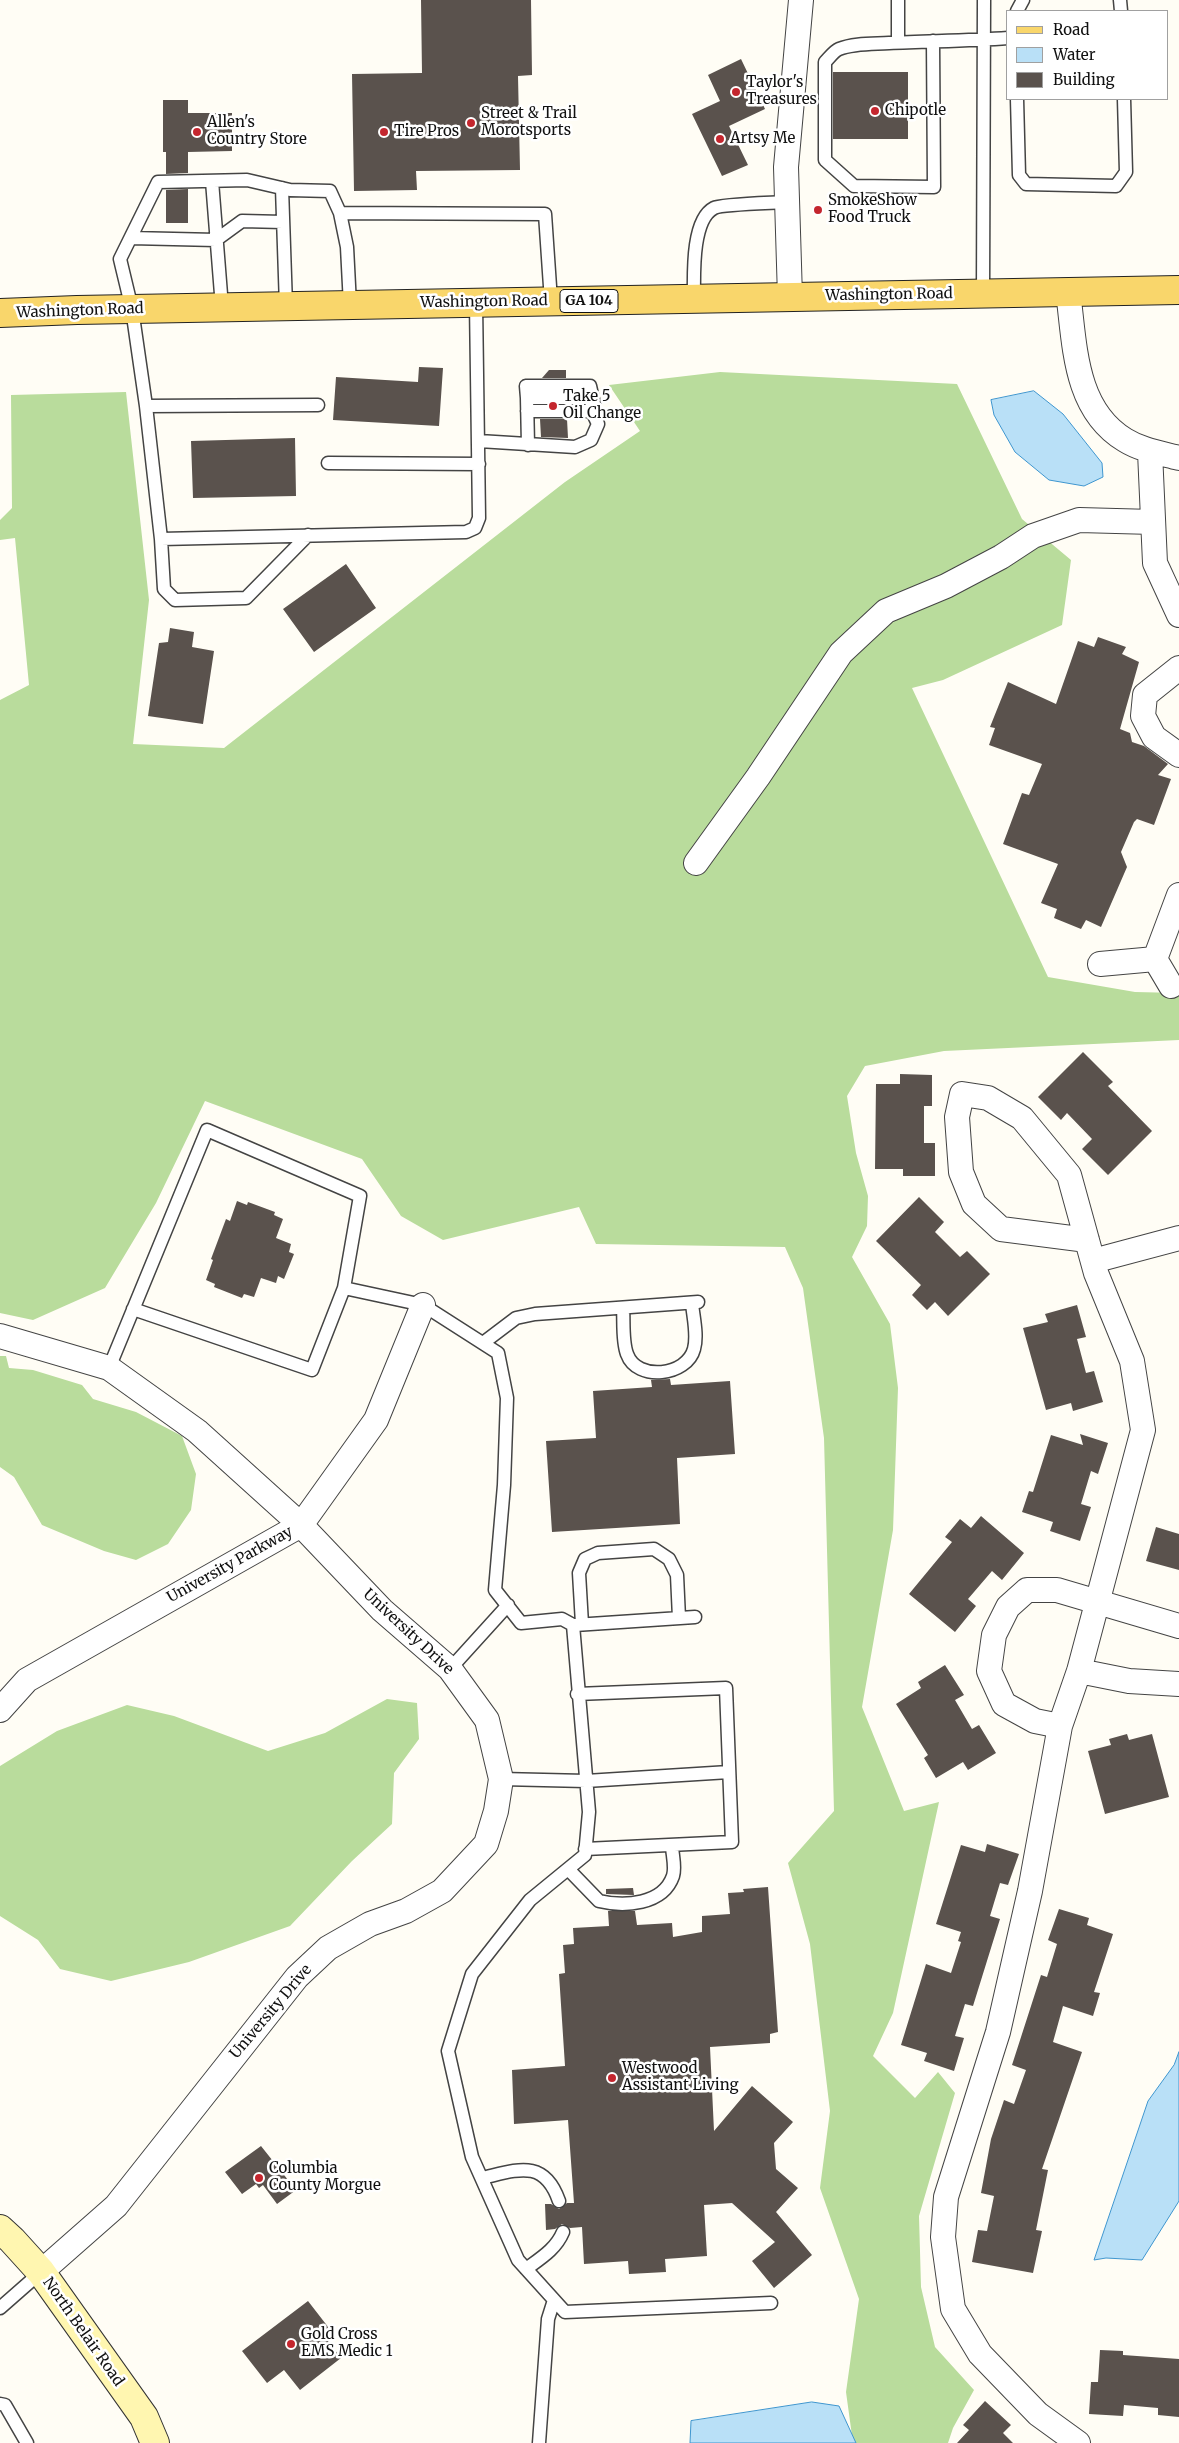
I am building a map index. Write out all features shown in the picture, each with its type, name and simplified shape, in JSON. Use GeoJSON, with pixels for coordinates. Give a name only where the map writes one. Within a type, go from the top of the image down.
{"type":"FeatureCollection","features":[{"type":"Feature","properties":{"kind":"main road","name":"Washington Road"},"geometry":{"type":"LineString","coordinates":[[0,313],[222,307],[1179,290]]}},
{"type":"Feature","properties":{"kind":"main road","name":"North Belair Road"},"geometry":{"type":"LineString","coordinates":[[0,2229],[41,2272],[144,2417],[155,2443]]}},
{"type":"Feature","properties":{"kind":"street"},"geometry":{"type":"LineString","coordinates":[[790,297],[786,167],[801,0]]}},
{"type":"Feature","properties":{"kind":"street"},"geometry":{"type":"LineString","coordinates":[[1068,292],[1078,370],[1088,400],[1098,416],[1112,431],[1126,441],[1150,452],[1179,458]]}},
{"type":"Feature","properties":{"kind":"street"},"geometry":{"type":"LineString","coordinates":[[1150,452],[1155,563],[1179,615]]}},
{"type":"Feature","properties":{"kind":"street"},"geometry":{"type":"LineString","coordinates":[[696,862],[758,777],[841,654],[886,611],[946,586],[1001,557],[1033,536],[1079,520],[1153,522]]}},
{"type":"Feature","properties":{"kind":"street"},"geometry":{"type":"LineString","coordinates":[[1179,668],[1145,695],[1143,716],[1154,737],[1179,755]]}},
{"type":"Feature","properties":{"kind":"street"},"geometry":{"type":"LineString","coordinates":[[1155,958],[1179,896]]}},
{"type":"Feature","properties":{"kind":"street"},"geometry":{"type":"LineString","coordinates":[[1100,964],[1155,958]]}},
{"type":"Feature","properties":{"kind":"street"},"geometry":{"type":"LineString","coordinates":[[1155,958],[1171,986]]}},
{"type":"Feature","properties":{"kind":"street"},"geometry":{"type":"LineString","coordinates":[[1078,2443],[1038,2414],[980,2354],[953,2309],[943,2237],[946,2197],[1005,2004],[1030,1891],[1060,1726],[1079,1671],[1096,1602],[1115,1542],[1143,1430],[1132,1361],[1090,1250],[1069,1175],[1022,1118],[988,1098],[962,1094],[956,1117],[960,1172],[974,1204],[1002,1229],[1090,1250],[1179,1238]]}},
{"type":"Feature","properties":{"kind":"street","name":"University Parkway"},"geometry":{"type":"LineString","coordinates":[[0,1710],[27,1680],[301,1525],[376,1420],[423,1305]]}},
{"type":"Feature","properties":{"kind":"street","name":"University Drive"},"geometry":{"type":"LineString","coordinates":[[0,1336],[109,1368],[197,1431],[301,1525],[382,1610],[450,1669],[487,1720],[501,1779],[496,1812],[486,1844],[442,1891],[406,1911],[361,1929],[328,1948],[309,1965],[297,1977],[116,2206],[41,2272]]}},
{"type":"Feature","properties":{"kind":"street"},"geometry":{"type":"LineString","coordinates":[[1060,1726],[1035,1721],[1004,1704],[989,1671],[994,1634],[1008,1608],[1027,1590],[1057,1590],[1179,1626]]}},
{"type":"Feature","properties":{"kind":"street"},"geometry":{"type":"LineString","coordinates":[[1079,1671],[1129,1681],[1179,1684]]}},
{"type":"Feature","properties":{"kind":"lane"},"geometry":{"type":"LineString","coordinates":[[898,0],[898,42]]}},
{"type":"Feature","properties":{"kind":"lane"},"geometry":{"type":"LineString","coordinates":[[983,294],[984,0]]}},
{"type":"Feature","properties":{"kind":"lane"},"geometry":{"type":"LineString","coordinates":[[933,41],[934,187],[854,186],[825,160],[825,62],[837,49],[898,42],[1006,38]]}},
{"type":"Feature","properties":{"kind":"lane"},"geometry":{"type":"LineString","coordinates":[[1017,100],[1019,175],[1026,184],[1037,186],[1116,186],[1126,172],[1124,100]]}},
{"type":"Feature","properties":{"kind":"lane"},"geometry":{"type":"LineString","coordinates":[[308,535],[246,598],[184,600],[170,598],[164,589],[161,539],[146,406],[132,309],[120,259],[158,182],[247,180],[282,188],[330,191],[340,213],[347,247],[350,305]]}},
{"type":"Feature","properties":{"kind":"lane"},"geometry":{"type":"LineString","coordinates":[[212,181],[222,307]]}},
{"type":"Feature","properties":{"kind":"lane"},"geometry":{"type":"LineString","coordinates":[[282,188],[286,306]]}},
{"type":"Feature","properties":{"kind":"lane"},"geometry":{"type":"LineString","coordinates":[[694,299],[695,247],[704,218],[714,208],[787,202]]}},
{"type":"Feature","properties":{"kind":"lane"},"geometry":{"type":"LineString","coordinates":[[340,213],[545,214],[550,301]]}},
{"type":"Feature","properties":{"kind":"lane"},"geometry":{"type":"LineString","coordinates":[[131,238],[216,240],[242,221],[283,222]]}},
{"type":"Feature","properties":{"kind":"lane"},"geometry":{"type":"LineString","coordinates":[[161,539],[466,532],[476,528],[480,518],[476,303]]}},
{"type":"Feature","properties":{"kind":"lane"},"geometry":{"type":"LineString","coordinates":[[479,441],[528,445],[575,448],[591,440],[598,424],[590,398],[527,404],[528,445]]}},
{"type":"Feature","properties":{"kind":"lane"},"geometry":{"type":"LineString","coordinates":[[146,406],[318,405]]}},
{"type":"Feature","properties":{"kind":"lane"},"geometry":{"type":"LineString","coordinates":[[328,463],[479,464]]}},
{"type":"Feature","properties":{"kind":"lane"},"geometry":{"type":"LineString","coordinates":[[109,1368],[133,1309],[207,1130],[360,1196],[344,1288],[312,1370],[133,1309]]}},
{"type":"Feature","properties":{"kind":"lane"},"geometry":{"type":"LineString","coordinates":[[344,1288],[423,1305],[498,1353],[507,1398],[504,1485],[495,1590],[521,1622],[562,1619],[577,1625],[695,1617]]}},
{"type":"Feature","properties":{"kind":"lane"},"geometry":{"type":"LineString","coordinates":[[483,1343],[516,1318],[535,1314],[695,1302],[694,1348],[689,1358],[680,1367],[656,1372],[642,1370],[632,1362],[626,1353],[623,1308]]}},
{"type":"Feature","properties":{"kind":"lane"},"geometry":{"type":"LineString","coordinates":[[680,1618],[677,1575],[668,1559],[654,1550],[598,1553],[585,1559],[579,1573],[577,1625],[577,1694],[588,1812],[585,1855],[530,1900],[472,1974],[448,2052],[472,2157],[518,2260],[565,2312],[771,2303]]}},
{"type":"Feature","properties":{"kind":"lane"},"geometry":{"type":"LineString","coordinates":[[450,1669],[508,1606]]}},
{"type":"Feature","properties":{"kind":"lane"},"geometry":{"type":"LineString","coordinates":[[577,1694],[726,1688],[732,1842],[585,1849]]}},
{"type":"Feature","properties":{"kind":"lane"},"geometry":{"type":"LineString","coordinates":[[501,1779],[586,1781],[729,1772]]}},
{"type":"Feature","properties":{"kind":"lane"},"geometry":{"type":"LineString","coordinates":[[568,1869],[598,1901],[640,1902],[651,1900],[661,1894],[674,1874],[672,1845]]}},
{"type":"Feature","properties":{"kind":"lane"},"geometry":{"type":"LineString","coordinates":[[482,2178],[521,2169],[532,2170],[550,2182],[559,2201]]}},
{"type":"Feature","properties":{"kind":"lane"},"geometry":{"type":"LineString","coordinates":[[526,2269],[551,2251],[563,2232]]}},
{"type":"Feature","properties":{"kind":"lane"},"geometry":{"type":"LineString","coordinates":[[0,2308],[41,2272]]}},
{"type":"Feature","properties":{"kind":"lane"},"geometry":{"type":"LineString","coordinates":[[539,2443],[548,2319],[554,2300]]}},
{"type":"Feature","properties":{"kind":"lane"},"geometry":{"type":"LineString","coordinates":[[0,2404],[5,2405],[27,2443]]}},
{"type":"Feature","properties":{"kind":"green space"},"geometry":{"type":"Polygon","coordinates":[[[720,372],[957,384],[1022,519],[1071,560],[1062,625],[943,680],[912,688],[1048,977],[1135,992],[1179,993],[1179,1040],[944,1051],[865,1066],[847,1096],[856,1153],[868,1196],[867,1226],[852,1257],[890,1324],[898,1388],[893,1530],[862,1707],[904,1811],[939,1802],[893,2013],[873,2056],[915,2098],[938,2072],[955,2093],[919,2216],[921,2287],[935,2347],[974,2390],[953,2428],[948,2443],[853,2443],[846,2392],[859,2299],[820,2188],[830,2111],[810,1944],[788,1863],[834,1811],[824,1438],[803,1288],[785,1247],[596,1244],[579,1207],[443,1240],[401,1216],[362,1159],[205,1101],[156,1203],[105,1288],[33,1320],[0,1313],[0,700],[29,685],[15,538],[0,540],[0,520],[12,508],[11,395],[126,392],[149,600],[133,744],[224,748],[565,482],[640,431],[609,385],[720,372]]]}},
{"type":"Feature","properties":{"kind":"green space"},"geometry":{"type":"Polygon","coordinates":[[[0,1356],[6,1356],[9,1368],[33,1370],[82,1385],[93,1399],[136,1412],[182,1436],[196,1474],[191,1510],[168,1544],[136,1560],[104,1551],[42,1525],[14,1477],[0,1467],[0,1356]]]}},
{"type":"Feature","properties":{"kind":"green space"},"geometry":{"type":"Polygon","coordinates":[[[387,1699],[417,1703],[419,1739],[394,1773],[392,1824],[352,1861],[290,1926],[189,1962],[111,1981],[60,1969],[38,1940],[0,1916],[0,1766],[57,1731],[127,1705],[174,1716],[268,1751],[325,1733],[387,1699]]]}},
{"type":"Feature","properties":{"kind":"water"},"geometry":{"type":"Polygon","coordinates":[[[1034,391],[1063,414],[1102,463],[1103,477],[1084,486],[1049,480],[1015,452],[994,415],[991,400],[1034,391]]]}},
{"type":"Feature","properties":{"kind":"water"},"geometry":{"type":"Polygon","coordinates":[[[1179,2052],[1179,2201],[1142,2260],[1106,2258],[1094,2260],[1148,2101],[1174,2065],[1179,2052]]]}},
{"type":"Feature","properties":{"kind":"water"},"geometry":{"type":"Polygon","coordinates":[[[812,2402],[839,2406],[856,2443],[690,2443],[691,2421],[812,2402]]]}},
{"type":"Feature","properties":{"kind":"building","name":"Street & Trail Morotsports"},"geometry":{"type":"Polygon","coordinates":[[[421,0],[531,0],[532,75],[518,76],[520,170],[416,171],[417,190],[354,191],[352,74],[422,73],[421,0]]]}},
{"type":"Feature","properties":{"kind":"building"},"geometry":{"type":"Polygon","coordinates":[[[741,59],[765,109],[729,126],[748,165],[722,176],[692,114],[720,101],[708,75],[741,59]]]}},
{"type":"Feature","properties":{"kind":"building"},"geometry":{"type":"Polygon","coordinates":[[[833,72],[908,72],[908,139],[833,139],[833,72]]]}},
{"type":"Feature","properties":{"kind":"building","name":"Allen's Country Store"},"geometry":{"type":"Polygon","coordinates":[[[163,100],[188,100],[188,113],[232,113],[232,151],[188,152],[188,173],[166,174],[166,152],[163,152],[163,100]]]}},
{"type":"Feature","properties":{"kind":"building"},"geometry":{"type":"Polygon","coordinates":[[[188,189],[188,223],[166,223],[166,190],[188,189]]]}},
{"type":"Feature","properties":{"kind":"building"},"geometry":{"type":"Polygon","coordinates":[[[419,367],[443,368],[439,426],[333,420],[336,377],[418,382],[419,367]]]}},
{"type":"Feature","properties":{"kind":"building"},"geometry":{"type":"Polygon","coordinates":[[[549,370],[566,370],[566,378],[542,378],[549,370]]]}},
{"type":"Feature","properties":{"kind":"building"},"geometry":{"type":"Polygon","coordinates":[[[540,419],[567,419],[568,438],[541,437],[540,419]]]}},
{"type":"Feature","properties":{"kind":"building"},"geometry":{"type":"Polygon","coordinates":[[[295,438],[296,496],[193,498],[191,441],[295,438]]]}},
{"type":"Feature","properties":{"kind":"building"},"geometry":{"type":"Polygon","coordinates":[[[346,564],[376,608],[314,652],[283,609],[346,564]]]}},
{"type":"Feature","properties":{"kind":"building"},"geometry":{"type":"Polygon","coordinates":[[[170,628],[194,632],[192,647],[214,651],[203,724],[148,716],[159,643],[168,642],[170,628]]]}},
{"type":"Feature","properties":{"kind":"building"},"geometry":{"type":"Polygon","coordinates":[[[1098,637],[1126,647],[1122,654],[1139,662],[1120,729],[1130,733],[1132,742],[1144,746],[1168,764],[1158,775],[1171,779],[1154,825],[1137,819],[1134,822],[1121,852],[1127,867],[1101,927],[1086,920],[1081,929],[1054,918],[1057,909],[1041,903],[1058,864],[1003,844],[1022,793],[1029,795],[1042,764],[989,745],[995,728],[990,727],[1008,682],[1056,704],[1078,641],[1094,647],[1098,637]]]}},
{"type":"Feature","properties":{"kind":"building"},"geometry":{"type":"Polygon","coordinates":[[[1083,1052],[1113,1082],[1108,1086],[1152,1131],[1108,1175],[1082,1149],[1092,1139],[1067,1113],[1061,1120],[1038,1097],[1083,1052]]]}},
{"type":"Feature","properties":{"kind":"building"},"geometry":{"type":"Polygon","coordinates":[[[900,1074],[932,1075],[932,1106],[924,1106],[924,1143],[935,1143],[935,1176],[903,1176],[903,1169],[875,1169],[876,1084],[900,1084],[900,1074]]]}},
{"type":"Feature","properties":{"kind":"building"},"geometry":{"type":"Polygon","coordinates":[[[919,1197],[944,1222],[935,1232],[960,1257],[967,1251],[990,1274],[948,1316],[935,1302],[927,1310],[912,1295],[921,1285],[876,1241],[919,1197]]]}},
{"type":"Feature","properties":{"kind":"building"},"geometry":{"type":"Polygon","coordinates":[[[237,1201],[247,1205],[248,1202],[275,1212],[274,1215],[283,1219],[276,1238],[291,1244],[289,1252],[294,1254],[284,1279],[278,1276],[276,1283],[261,1278],[254,1297],[244,1294],[242,1298],[214,1287],[215,1284],[206,1280],[213,1260],[211,1259],[226,1219],[230,1221],[237,1201]]]}},
{"type":"Feature","properties":{"kind":"building"},"geometry":{"type":"Polygon","coordinates":[[[1077,1305],[1086,1337],[1077,1339],[1086,1373],[1094,1371],[1103,1402],[1073,1411],[1071,1403],[1046,1410],[1023,1328],[1048,1322],[1045,1314],[1077,1305]]]}},
{"type":"Feature","properties":{"kind":"building"},"geometry":{"type":"Polygon","coordinates":[[[670,1379],[671,1385],[730,1381],[735,1454],[677,1458],[680,1524],[552,1532],[546,1441],[596,1438],[593,1391],[652,1387],[651,1380],[670,1379]]]}},
{"type":"Feature","properties":{"kind":"building"},"geometry":{"type":"Polygon","coordinates":[[[1080,1434],[1108,1443],[1098,1474],[1091,1471],[1081,1504],[1091,1507],[1080,1541],[1050,1531],[1053,1522],[1022,1512],[1029,1491],[1033,1492],[1051,1435],[1083,1445],[1080,1434]]]}},
{"type":"Feature","properties":{"kind":"building"},"geometry":{"type":"Polygon","coordinates":[[[981,1516],[1024,1553],[1002,1580],[992,1571],[968,1599],[976,1606],[955,1632],[909,1594],[952,1542],[945,1537],[960,1519],[971,1528],[981,1516]]]}},
{"type":"Feature","properties":{"kind":"building"},"geometry":{"type":"Polygon","coordinates":[[[1156,1527],[1179,1534],[1179,1570],[1146,1561],[1156,1527]]]}},
{"type":"Feature","properties":{"kind":"building"},"geometry":{"type":"Polygon","coordinates":[[[945,1665],[964,1695],[955,1700],[972,1729],[979,1725],[996,1753],[968,1770],[963,1762],[936,1778],[924,1758],[928,1755],[896,1704],[921,1688],[918,1682],[945,1665]]]}},
{"type":"Feature","properties":{"kind":"building"},"geometry":{"type":"Polygon","coordinates":[[[1127,1734],[1129,1740],[1152,1734],[1169,1797],[1105,1814],[1088,1751],[1111,1745],[1109,1739],[1127,1734]]]}},
{"type":"Feature","properties":{"kind":"building"},"geometry":{"type":"Polygon","coordinates":[[[987,1844],[1019,1854],[1008,1885],[1000,1883],[990,1916],[1000,1919],[973,2006],[965,2004],[955,2036],[964,2038],[954,2071],[924,2061],[927,2053],[901,2045],[926,1964],[951,1973],[961,1942],[958,1941],[961,1932],[936,1924],[961,1845],[985,1852],[987,1844]]]}},
{"type":"Feature","properties":{"kind":"building","name":"Westwood Assistant Living"},"geometry":{"type":"Polygon","coordinates":[[[768,1887],[778,2032],[770,2034],[770,2043],[710,2047],[714,2131],[752,2086],[793,2122],[774,2143],[776,2169],[798,2188],[776,2212],[812,2255],[774,2288],[752,2261],[775,2242],[732,2203],[704,2205],[707,2256],[665,2259],[666,2272],[629,2274],[628,2261],[584,2264],[582,2227],[570,2228],[562,2224],[555,2229],[546,2230],[545,2204],[551,2204],[559,2209],[567,2203],[574,2203],[568,2120],[514,2124],[512,2070],[565,2066],[559,1974],[565,1973],[563,1945],[574,1944],[573,1928],[609,1926],[608,1911],[635,1911],[637,1925],[672,1923],[673,1937],[702,1932],[702,1916],[730,1914],[728,1893],[744,1892],[743,1889],[768,1887]]]}},
{"type":"Feature","properties":{"kind":"building"},"geometry":{"type":"Polygon","coordinates":[[[633,1888],[634,1895],[606,1894],[606,1889],[633,1888]]]}},
{"type":"Feature","properties":{"kind":"building"},"geometry":{"type":"Polygon","coordinates":[[[1059,1909],[1089,1918],[1087,1925],[1113,1934],[1094,1992],[1100,1993],[1093,2016],[1063,2006],[1053,2042],[1082,2052],[1042,2169],[1048,2170],[1036,2230],[1042,2231],[1033,2273],[972,2262],[978,2230],[987,2231],[994,2196],[981,2193],[991,2139],[1004,2100],[1014,2104],[1026,2070],[1012,2065],[1041,1975],[1047,1977],[1057,1944],[1048,1940],[1059,1909]]]}},
{"type":"Feature","properties":{"kind":"building","name":"Columbia County Morgue"},"geometry":{"type":"Polygon","coordinates":[[[261,2146],[296,2190],[277,2204],[263,2185],[259,2188],[256,2184],[242,2194],[225,2172],[261,2146]]]}},
{"type":"Feature","properties":{"kind":"building","name":"Gold Cross EMS Medic 1"},"geometry":{"type":"Polygon","coordinates":[[[308,2301],[332,2332],[325,2337],[341,2358],[300,2390],[284,2370],[267,2383],[242,2351],[308,2301]]]}},
{"type":"Feature","properties":{"kind":"building"},"geometry":{"type":"Polygon","coordinates":[[[1100,2350],[1123,2351],[1123,2355],[1179,2359],[1179,2417],[1158,2415],[1158,2408],[1124,2405],[1123,2416],[1089,2414],[1091,2382],[1098,2382],[1100,2350]]]}},
{"type":"Feature","properties":{"kind":"building"},"geometry":{"type":"Polygon","coordinates":[[[985,2401],[1011,2425],[1003,2433],[1013,2443],[957,2443],[969,2430],[963,2425],[985,2401]]]}},
{"type":"Feature","properties":{"kind":"place","name":"Taylor's Treasures"},"geometry":{"type":"Point","coordinates":[736,92]}},
{"type":"Feature","properties":{"kind":"place","name":"Chipotle"},"geometry":{"type":"Point","coordinates":[875,111]}},
{"type":"Feature","properties":{"kind":"place","name":"Street & Trail Morotsports"},"geometry":{"type":"Point","coordinates":[471,123]}},
{"type":"Feature","properties":{"kind":"place","name":"Allen's Country Store"},"geometry":{"type":"Point","coordinates":[197,132]}},
{"type":"Feature","properties":{"kind":"place","name":"Tire Pros"},"geometry":{"type":"Point","coordinates":[384,132]}},
{"type":"Feature","properties":{"kind":"place","name":"Artsy Me"},"geometry":{"type":"Point","coordinates":[720,139]}},
{"type":"Feature","properties":{"kind":"place","name":"SmokeShow Food Truck"},"geometry":{"type":"Point","coordinates":[818,210]}},
{"type":"Feature","properties":{"kind":"place","name":"Take 5 Oil Change"},"geometry":{"type":"Point","coordinates":[553,406]}},
{"type":"Feature","properties":{"kind":"place","name":"Westwood Assistant Living"},"geometry":{"type":"Point","coordinates":[612,2078]}},
{"type":"Feature","properties":{"kind":"place","name":"Columbia County Morgue"},"geometry":{"type":"Point","coordinates":[259,2178]}},
{"type":"Feature","properties":{"kind":"place","name":"Gold Cross EMS Medic 1"},"geometry":{"type":"Point","coordinates":[291,2344]}}]}
